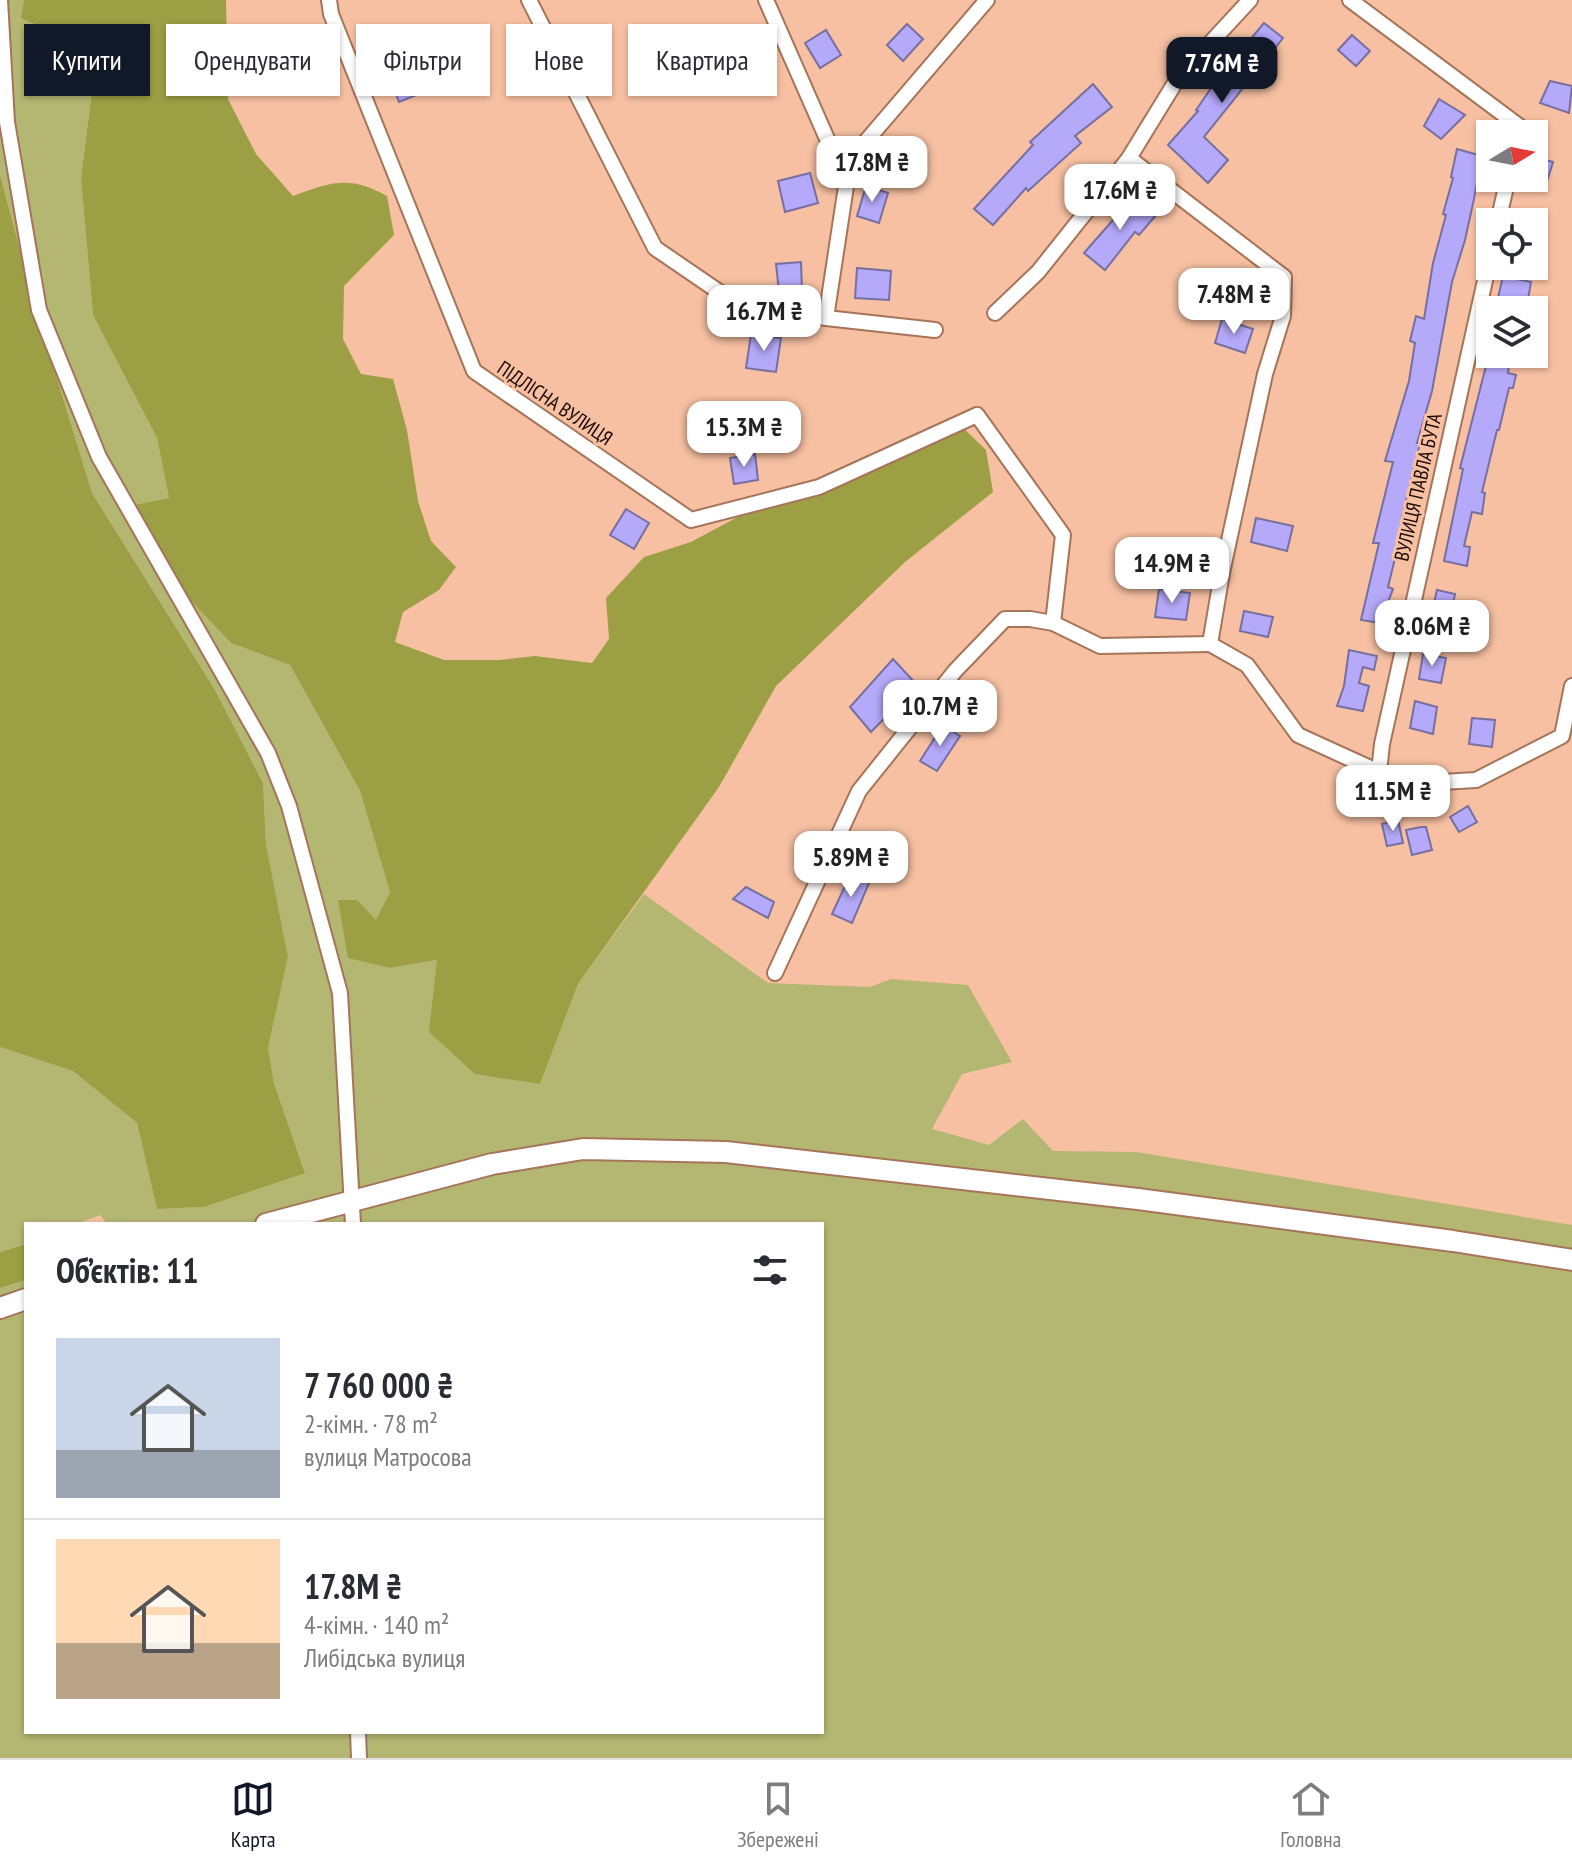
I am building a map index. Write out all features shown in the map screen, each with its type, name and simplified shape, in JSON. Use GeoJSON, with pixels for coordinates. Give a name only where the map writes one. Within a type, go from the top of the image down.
{"type":"FeatureCollection","features":[{"type":"Feature","properties":{"kind":"street"},"geometry":{"type":"LineString","coordinates":[[0,0],[7,122],[39,310],[99,457],[268,753],[289,806],[340,993],[353,1222]]}},
{"type":"Feature","properties":{"kind":"street","name":"ПІДЛІСНА ВУЛИЦЯ"},"geometry":{"type":"LineString","coordinates":[[329,0],[331,14],[474,371],[691,520],[819,487],[977,415],[1063,535],[1053,623]]}},
{"type":"Feature","properties":{"kind":"street"},"geometry":{"type":"LineString","coordinates":[[529,0],[655,248],[731,300],[826,318],[935,330]]}},
{"type":"Feature","properties":{"kind":"street"},"geometry":{"type":"LineString","coordinates":[[766,0],[846,182]]}},
{"type":"Feature","properties":{"kind":"street"},"geometry":{"type":"LineString","coordinates":[[826,318],[850,160],[987,0]]}},
{"type":"Feature","properties":{"kind":"street"},"geometry":{"type":"LineString","coordinates":[[995,313],[1038,272],[1129,158],[1178,78],[1250,0]]}},
{"type":"Feature","properties":{"kind":"street"},"geometry":{"type":"LineString","coordinates":[[1350,0],[1511,120]]}},
{"type":"Feature","properties":{"kind":"street"},"geometry":{"type":"LineString","coordinates":[[1129,158],[1284,277],[1283,316],[1265,374],[1222,573],[1210,644]]}},
{"type":"Feature","properties":{"kind":"street","name":"ВУЛИЦЯ ПАВЛА БУТА"},"geometry":{"type":"LineString","coordinates":[[1379,772],[1382,744],[1485,280]]}},
{"type":"Feature","properties":{"kind":"street"},"geometry":{"type":"LineString","coordinates":[[775,973],[859,791],[955,671],[1005,619],[1053,623],[1100,646],[1210,644],[1247,665],[1298,735],[1379,772],[1424,783],[1476,780],[1562,736],[1572,686]]}},
{"type":"Feature","properties":{"kind":"street"},"geometry":{"type":"LineString","coordinates":[[274,1222],[492,1164],[583,1149],[726,1152],[1154,1201],[1572,1260]]}},
{"type":"Feature","properties":{"kind":"street"},"geometry":{"type":"LineString","coordinates":[[0,1308],[24,1300]]}},
{"type":"Feature","properties":{"kind":"street"},"geometry":{"type":"LineString","coordinates":[[358,1734],[359,1758]]}},
{"type":"Feature","properties":{"kind":"green space"},"geometry":{"type":"Polygon","coordinates":[[[0,0],[24,0],[22,18],[36,24],[24,24],[24,96],[91,96],[81,178],[93,315],[157,438],[169,498],[135,506],[191,601],[231,643],[290,665],[360,791],[390,892],[376,921],[390,968],[438,960],[540,1084],[578,984],[644,894],[768,983],[870,987],[891,979],[968,985],[1012,1062],[962,1074],[932,1129],[989,1145],[1023,1119],[1053,1151],[1137,1152],[1572,1225],[1572,1758],[0,1758],[0,1288],[24,1281],[24,1734],[824,1734],[824,1222],[105,1222],[100,1215],[81,1222],[24,1222],[24,1245],[0,1252],[0,1047],[73,1071],[137,1123],[157,1209],[204,1207],[305,1172],[274,1083],[268,1048],[288,957],[266,844],[263,783],[215,690],[92,493],[36,310],[0,175],[0,0]]]}},
{"type":"Feature","properties":{"kind":"shaded area"},"geometry":{"type":"Polygon","coordinates":[[[24,0],[226,0],[226,24],[166,24],[166,96],[228,96],[256,154],[293,196],[329,184],[351,183],[387,196],[394,235],[344,286],[343,339],[361,374],[393,379],[407,430],[418,501],[431,541],[456,567],[439,590],[403,612],[395,642],[444,660],[500,660],[535,656],[592,663],[609,639],[606,598],[644,557],[691,542],[747,512],[953,418],[986,450],[993,492],[905,562],[776,686],[719,787],[578,984],[540,1084],[475,1074],[429,1032],[437,960],[390,968],[348,958],[338,900],[357,900],[376,920],[390,892],[360,791],[290,665],[231,643],[191,601],[135,505],[169,498],[157,438],[93,315],[81,178],[91,96],[150,96],[150,24],[35,24],[21,18],[24,0]]]}},
{"type":"Feature","properties":{"kind":"shaded area"},"geometry":{"type":"Polygon","coordinates":[[[0,175],[36,310],[92,493],[215,690],[263,783],[266,844],[288,957],[268,1048],[274,1083],[305,1173],[204,1207],[157,1209],[137,1123],[73,1071],[0,1047],[0,175]]]}},
{"type":"Feature","properties":{"kind":"shaded area"},"geometry":{"type":"Polygon","coordinates":[[[24,1245],[24,1281],[0,1288],[0,1252],[24,1245]]]}},
{"type":"Feature","properties":{"kind":"building"},"geometry":{"type":"Polygon","coordinates":[[[1264,23],[1283,38],[1204,137],[1228,160],[1208,183],[1168,145],[1198,111],[1218,78],[1264,23]]]}},
{"type":"Feature","properties":{"kind":"building"},"geometry":{"type":"Polygon","coordinates":[[[907,24],[923,39],[903,61],[887,45],[907,24]]]}},
{"type":"Feature","properties":{"kind":"building"},"geometry":{"type":"Polygon","coordinates":[[[826,30],[841,55],[820,68],[805,43],[826,30]]]}},
{"type":"Feature","properties":{"kind":"building"},"geometry":{"type":"Polygon","coordinates":[[[1352,35],[1370,51],[1356,66],[1338,50],[1352,35]]]}},
{"type":"Feature","properties":{"kind":"building"},"geometry":{"type":"Polygon","coordinates":[[[1550,81],[1572,86],[1569,113],[1540,103],[1550,81]]]}},
{"type":"Feature","properties":{"kind":"building"},"geometry":{"type":"Polygon","coordinates":[[[1093,84],[1112,107],[1075,136],[1081,143],[1028,191],[1026,188],[993,225],[974,209],[1033,145],[1030,142],[1093,84]]]}},
{"type":"Feature","properties":{"kind":"building"},"geometry":{"type":"Polygon","coordinates":[[[397,96],[414,96],[399,102],[397,96]]]}},
{"type":"Feature","properties":{"kind":"building"},"geometry":{"type":"Polygon","coordinates":[[[1439,99],[1465,115],[1441,139],[1424,126],[1439,99]]]}},
{"type":"Feature","properties":{"kind":"building"},"geometry":{"type":"Polygon","coordinates":[[[1457,149],[1476,154],[1474,199],[1452,282],[1432,391],[1417,443],[1420,443],[1388,587],[1393,589],[1380,623],[1361,620],[1379,543],[1373,543],[1393,462],[1385,461],[1409,381],[1415,343],[1410,341],[1416,316],[1424,319],[1457,149]]]}},
{"type":"Feature","properties":{"kind":"building"},"geometry":{"type":"Polygon","coordinates":[[[1548,161],[1553,162],[1548,178],[1548,161]]]}},
{"type":"Feature","properties":{"kind":"building"},"geometry":{"type":"Polygon","coordinates":[[[810,173],[818,203],[785,212],[778,181],[810,173]]]}},
{"type":"Feature","properties":{"kind":"building"},"geometry":{"type":"Polygon","coordinates":[[[866,186],[888,193],[879,223],[857,216],[866,186]]]}},
{"type":"Feature","properties":{"kind":"building"},"geometry":{"type":"Polygon","coordinates":[[[1135,195],[1157,214],[1139,235],[1135,232],[1105,270],[1084,253],[1135,195]]]}},
{"type":"Feature","properties":{"kind":"building"},"geometry":{"type":"Polygon","coordinates":[[[801,262],[802,290],[779,292],[776,264],[801,262]]]}},
{"type":"Feature","properties":{"kind":"building"},"geometry":{"type":"Polygon","coordinates":[[[857,268],[891,271],[889,300],[855,298],[857,268]]]}},
{"type":"Feature","properties":{"kind":"building"},"geometry":{"type":"Polygon","coordinates":[[[1502,280],[1531,282],[1529,296],[1498,296],[1502,280]]]}},
{"type":"Feature","properties":{"kind":"building"},"geometry":{"type":"Polygon","coordinates":[[[1222,319],[1253,329],[1245,353],[1215,343],[1222,319]]]}},
{"type":"Feature","properties":{"kind":"building"},"geometry":{"type":"Polygon","coordinates":[[[751,334],[781,338],[776,372],[746,368],[751,334]]]}},
{"type":"Feature","properties":{"kind":"building"},"geometry":{"type":"Polygon","coordinates":[[[1485,368],[1509,368],[1508,373],[1516,375],[1497,430],[1482,492],[1485,493],[1482,514],[1472,512],[1464,546],[1470,547],[1467,566],[1444,561],[1463,469],[1460,468],[1485,368]]]}},
{"type":"Feature","properties":{"kind":"building"},"geometry":{"type":"Polygon","coordinates":[[[755,454],[758,480],[734,484],[730,458],[755,454]]]}},
{"type":"Feature","properties":{"kind":"building"},"geometry":{"type":"Polygon","coordinates":[[[626,509],[649,523],[634,549],[610,535],[626,509]]]}},
{"type":"Feature","properties":{"kind":"building"},"geometry":{"type":"Polygon","coordinates":[[[1256,518],[1293,526],[1287,551],[1251,542],[1256,518]]]}},
{"type":"Feature","properties":{"kind":"building"},"geometry":{"type":"Polygon","coordinates":[[[1159,589],[1190,593],[1186,620],[1155,617],[1159,589]]]}},
{"type":"Feature","properties":{"kind":"building"},"geometry":{"type":"Polygon","coordinates":[[[1437,590],[1455,594],[1448,630],[1429,626],[1437,590]]]}},
{"type":"Feature","properties":{"kind":"building"},"geometry":{"type":"Polygon","coordinates":[[[1244,611],[1273,617],[1268,637],[1240,631],[1244,611]]]}},
{"type":"Feature","properties":{"kind":"building"},"geometry":{"type":"Polygon","coordinates":[[[1349,650],[1377,656],[1374,670],[1363,667],[1359,683],[1369,686],[1363,711],[1337,706],[1344,686],[1349,650]]]}},
{"type":"Feature","properties":{"kind":"building"},"geometry":{"type":"Polygon","coordinates":[[[1423,654],[1446,658],[1441,683],[1419,679],[1423,654]]]}},
{"type":"Feature","properties":{"kind":"building"},"geometry":{"type":"Polygon","coordinates":[[[893,659],[917,685],[871,732],[850,707],[893,659]]]}},
{"type":"Feature","properties":{"kind":"building"},"geometry":{"type":"Polygon","coordinates":[[[1415,701],[1437,707],[1433,734],[1410,728],[1415,701]]]}},
{"type":"Feature","properties":{"kind":"building"},"geometry":{"type":"Polygon","coordinates":[[[1472,718],[1495,720],[1492,747],[1469,744],[1472,718]]]}},
{"type":"Feature","properties":{"kind":"building"},"geometry":{"type":"Polygon","coordinates":[[[943,725],[960,736],[937,771],[920,761],[943,725]]]}},
{"type":"Feature","properties":{"kind":"building"},"geometry":{"type":"Polygon","coordinates":[[[1468,806],[1477,822],[1459,832],[1450,817],[1468,806]]]}},
{"type":"Feature","properties":{"kind":"building"},"geometry":{"type":"Polygon","coordinates":[[[1398,820],[1403,843],[1387,846],[1382,824],[1398,820]]]}},
{"type":"Feature","properties":{"kind":"building"},"geometry":{"type":"Polygon","coordinates":[[[1426,827],[1432,850],[1412,855],[1406,830],[1426,827]]]}},
{"type":"Feature","properties":{"kind":"building"},"geometry":{"type":"Polygon","coordinates":[[[850,875],[869,883],[852,923],[832,914],[850,875]]]}},
{"type":"Feature","properties":{"kind":"building"},"geometry":{"type":"Polygon","coordinates":[[[746,887],[774,902],[768,918],[733,899],[746,887]]]}}]}
